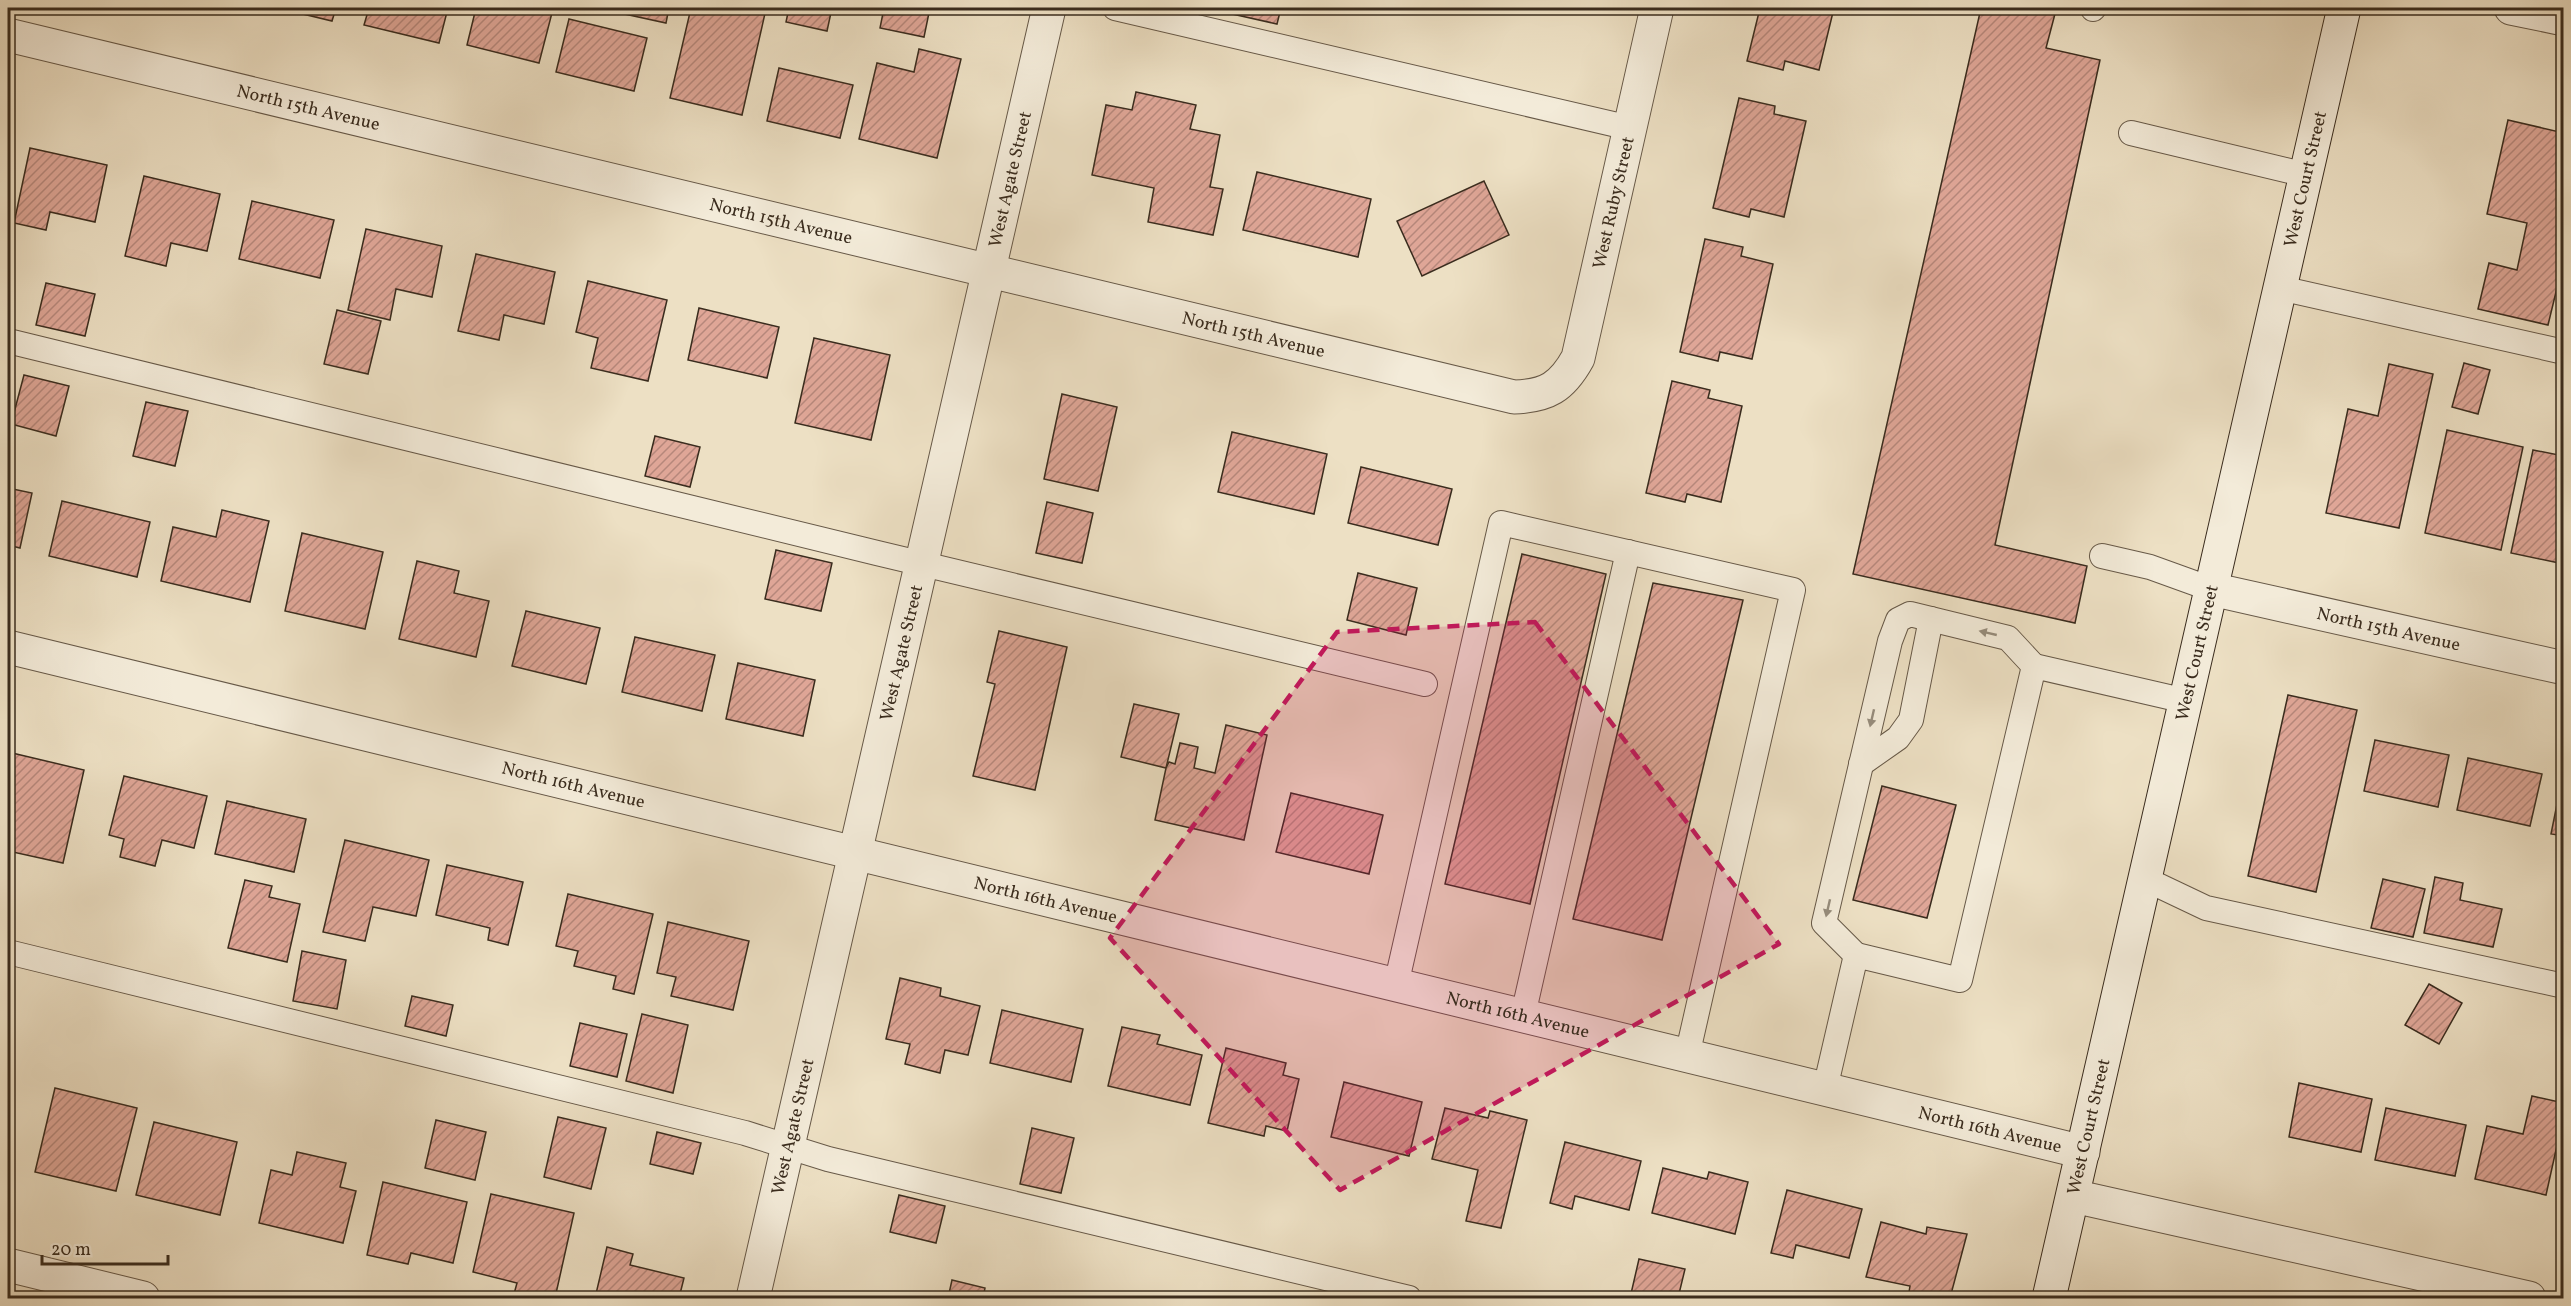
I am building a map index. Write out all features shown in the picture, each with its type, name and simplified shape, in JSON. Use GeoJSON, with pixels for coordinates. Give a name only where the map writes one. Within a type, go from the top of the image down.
{"type":"FeatureCollection","features":[{"type":"Feature","properties":{"kind":"street","name":"West Agate Street"},"geometry":{"type":"LineString","coordinates":[[753,1299],[1049,8]]}},
{"type":"Feature","properties":{"kind":"street","name":"West Ruby Street"},"geometry":{"type":"LineString","coordinates":[[1552,388],[1568,377],[1578,357],[1657,8]]}},
{"type":"Feature","properties":{"kind":"street","name":"West Court Street"},"geometry":{"type":"LineString","coordinates":[[2049,1299],[2344,8]]}},
{"type":"Feature","properties":{"kind":"street"},"geometry":{"type":"LineString","coordinates":[[2511,8],[2564,19]]}},
{"type":"Feature","properties":{"kind":"street","name":"North 15th Avenue"},"geometry":{"type":"LineString","coordinates":[[8,35],[1514,397],[1534,396],[1552,388]]}},
{"type":"Feature","properties":{"kind":"street","name":"North 15th Avenue"},"geometry":{"type":"LineString","coordinates":[[2211,589],[2564,668]]}},
{"type":"Feature","properties":{"kind":"street","name":"North 16th Avenue"},"geometry":{"type":"LineString","coordinates":[[8,647],[2083,1152]]}},
{"type":"Feature","properties":{"kind":"street"},"geometry":{"type":"LineString","coordinates":[[2073,1196],[2529,1299]]}},
{"type":"Feature","properties":{"kind":"street"},"geometry":{"type":"LineString","coordinates":[[8,1265],[143,1299]]}},
{"type":"Feature","properties":{"kind":"lane"},"geometry":{"type":"LineString","coordinates":[[1114,8],[1630,128]]}},
{"type":"Feature","properties":{"kind":"lane"},"geometry":{"type":"LineString","coordinates":[[2131,134],[2306,175]]}},
{"type":"Feature","properties":{"kind":"lane"},"geometry":{"type":"LineString","coordinates":[[2280,288],[2564,352]]}},
{"type":"Feature","properties":{"kind":"lane"},"geometry":{"type":"LineString","coordinates":[[8,341],[921,564],[1425,684]]}},
{"type":"Feature","properties":{"kind":"lane"},"geometry":{"type":"LineString","coordinates":[[1396,985],[1501,524],[1793,590],[1687,1056]]}},
{"type":"Feature","properties":{"kind":"lane"},"geometry":{"type":"LineString","coordinates":[[1523,1016],[1628,552]]}},
{"type":"Feature","properties":{"kind":"lane"},"geometry":{"type":"LineString","coordinates":[[2102,556],[2150,567],[2211,589]]}},
{"type":"Feature","properties":{"kind":"lane"},"geometry":{"type":"LineString","coordinates":[[2034,666],[1960,980],[1856,956],[1824,923],[1890,641],[1898,620],[1910,614],[2008,638],[2034,666],[2186,701]]}},
{"type":"Feature","properties":{"kind":"lane"},"geometry":{"type":"LineString","coordinates":[[1861,764],[1898,738],[1911,720],[1931,620]]}},
{"type":"Feature","properties":{"kind":"lane"},"geometry":{"type":"LineString","coordinates":[[2145,879],[2206,908],[2564,986]]}},
{"type":"Feature","properties":{"kind":"lane"},"geometry":{"type":"LineString","coordinates":[[8,952],[746,1133],[840,1162],[1409,1299]]}},
{"type":"Feature","properties":{"kind":"lane"},"geometry":{"type":"LineString","coordinates":[[1825,1089],[1856,956]]}},
{"type":"Feature","properties":{"kind":"highlighted area"},"geometry":{"type":"Polygon","coordinates":[[[1535,622],[1779,944],[1340,1190],[1110,938],[1337,632],[1535,622]]]}},
{"type":"Feature","properties":{"kind":"building"},"geometry":{"type":"Polygon","coordinates":[[[278,8],[336,8],[332,21],[278,8]]]}},
{"type":"Feature","properties":{"kind":"building"},"geometry":{"type":"Polygon","coordinates":[[[369,8],[448,8],[439,43],[364,25],[369,8]]]}},
{"type":"Feature","properties":{"kind":"building"},"geometry":{"type":"Polygon","coordinates":[[[476,8],[553,9],[539,63],[467,45],[476,8]]]}},
{"type":"Feature","properties":{"kind":"building"},"geometry":{"type":"Polygon","coordinates":[[[597,8],[669,8],[666,23],[597,8]]]}},
{"type":"Feature","properties":{"kind":"building"},"geometry":{"type":"Polygon","coordinates":[[[691,8],[766,9],[742,115],[670,98],[691,8]]]}},
{"type":"Feature","properties":{"kind":"building"},"geometry":{"type":"Polygon","coordinates":[[[789,8],[832,8],[827,31],[786,22],[789,8]]]}},
{"type":"Feature","properties":{"kind":"building"},"geometry":{"type":"Polygon","coordinates":[[[884,8],[930,8],[924,37],[880,28],[884,8]]]}},
{"type":"Feature","properties":{"kind":"building"},"geometry":{"type":"Polygon","coordinates":[[[1224,8],[1281,8],[1277,24],[1223,12],[1224,8]]]}},
{"type":"Feature","properties":{"kind":"building"},"geometry":{"type":"Polygon","coordinates":[[[1760,8],[1834,8],[1819,70],[1785,61],[1783,70],[1747,61],[1760,8]]]}},
{"type":"Feature","properties":{"kind":"building"},"geometry":{"type":"Polygon","coordinates":[[[1981,8],[2056,10],[2046,48],[2100,60],[1995,545],[2087,566],[2075,623],[1853,574],[1981,8]]]}},
{"type":"Feature","properties":{"kind":"building"},"geometry":{"type":"Polygon","coordinates":[[[569,19],[647,38],[634,91],[556,72],[569,19]]]}},
{"type":"Feature","properties":{"kind":"building"},"geometry":{"type":"Polygon","coordinates":[[[919,49],[961,59],[937,158],[859,139],[877,63],[914,72],[919,49]]]}},
{"type":"Feature","properties":{"kind":"building"},"geometry":{"type":"Polygon","coordinates":[[[779,68],[853,85],[840,138],[767,121],[779,68]]]}},
{"type":"Feature","properties":{"kind":"building"},"geometry":{"type":"Polygon","coordinates":[[[1136,92],[1196,105],[1190,129],[1220,135],[1210,187],[1223,189],[1213,235],[1148,222],[1154,188],[1092,175],[1106,105],[1132,110],[1136,92]]]}},
{"type":"Feature","properties":{"kind":"building"},"geometry":{"type":"Polygon","coordinates":[[[1739,98],[1775,106],[1774,114],[1806,121],[1784,217],[1751,209],[1749,217],[1713,208],[1739,98]]]}},
{"type":"Feature","properties":{"kind":"building"},"geometry":{"type":"Polygon","coordinates":[[[2508,120],[2564,133],[2564,259],[2548,325],[2478,309],[2489,263],[2517,270],[2527,223],[2487,214],[2508,120]]]}},
{"type":"Feature","properties":{"kind":"building"},"geometry":{"type":"Polygon","coordinates":[[[30,148],[107,165],[95,222],[50,212],[46,230],[14,223],[30,148]]]}},
{"type":"Feature","properties":{"kind":"building"},"geometry":{"type":"Polygon","coordinates":[[[1257,172],[1371,199],[1358,257],[1243,230],[1257,172]]]}},
{"type":"Feature","properties":{"kind":"building"},"geometry":{"type":"Polygon","coordinates":[[[144,176],[220,194],[207,251],[171,243],[166,266],[125,256],[144,176]]]}},
{"type":"Feature","properties":{"kind":"building"},"geometry":{"type":"Polygon","coordinates":[[[1484,181],[1509,235],[1422,276],[1397,221],[1484,181]]]}},
{"type":"Feature","properties":{"kind":"building"},"geometry":{"type":"Polygon","coordinates":[[[252,201],[334,220],[320,278],[239,259],[252,201]]]}},
{"type":"Feature","properties":{"kind":"building"},"geometry":{"type":"Polygon","coordinates":[[[366,229],[442,246],[432,297],[396,289],[390,320],[348,310],[366,229]]]}},
{"type":"Feature","properties":{"kind":"building"},"geometry":{"type":"Polygon","coordinates":[[[1705,239],[1743,247],[1741,256],[1773,264],[1752,359],[1720,352],[1718,361],[1680,352],[1705,239]]]}},
{"type":"Feature","properties":{"kind":"building"},"geometry":{"type":"Polygon","coordinates":[[[476,254],[555,272],[544,324],[504,315],[499,340],[458,331],[476,254]]]}},
{"type":"Feature","properties":{"kind":"building"},"geometry":{"type":"Polygon","coordinates":[[[588,281],[667,300],[648,381],[591,368],[598,338],[576,332],[588,281]]]}},
{"type":"Feature","properties":{"kind":"building"},"geometry":{"type":"Polygon","coordinates":[[[46,283],[95,294],[85,336],[36,325],[46,283]]]}},
{"type":"Feature","properties":{"kind":"building"},"geometry":{"type":"Polygon","coordinates":[[[699,308],[779,327],[767,378],[688,360],[699,308]]]}},
{"type":"Feature","properties":{"kind":"building"},"geometry":{"type":"Polygon","coordinates":[[[337,310],[381,321],[368,374],[324,364],[337,310]]]}},
{"type":"Feature","properties":{"kind":"building"},"geometry":{"type":"Polygon","coordinates":[[[814,338],[890,355],[871,440],[795,423],[814,338]]]}},
{"type":"Feature","properties":{"kind":"building"},"geometry":{"type":"Polygon","coordinates":[[[2464,363],[2490,370],[2478,414],[2452,407],[2464,363]]]}},
{"type":"Feature","properties":{"kind":"building"},"geometry":{"type":"Polygon","coordinates":[[[2389,364],[2433,374],[2399,528],[2326,513],[2348,409],[2378,416],[2389,364]]]}},
{"type":"Feature","properties":{"kind":"building"},"geometry":{"type":"Polygon","coordinates":[[[24,375],[69,386],[56,436],[11,424],[24,375]]]}},
{"type":"Feature","properties":{"kind":"building"},"geometry":{"type":"Polygon","coordinates":[[[1672,381],[1710,390],[1708,398],[1742,406],[1721,502],[1687,494],[1685,502],[1646,493],[1672,381]]]}},
{"type":"Feature","properties":{"kind":"building"},"geometry":{"type":"Polygon","coordinates":[[[1062,394],[1117,407],[1098,491],[1044,479],[1062,394]]]}},
{"type":"Feature","properties":{"kind":"building"},"geometry":{"type":"Polygon","coordinates":[[[146,402],[188,411],[175,466],[133,456],[146,402]]]}},
{"type":"Feature","properties":{"kind":"building"},"geometry":{"type":"Polygon","coordinates":[[[2447,430],[2523,447],[2501,550],[2425,533],[2447,430]]]}},
{"type":"Feature","properties":{"kind":"building"},"geometry":{"type":"Polygon","coordinates":[[[1232,432],[1327,454],[1314,514],[1218,492],[1232,432]]]}},
{"type":"Feature","properties":{"kind":"building"},"geometry":{"type":"Polygon","coordinates":[[[655,436],[700,447],[690,487],[645,476],[655,436]]]}},
{"type":"Feature","properties":{"kind":"building"},"geometry":{"type":"Polygon","coordinates":[[[2533,450],[2564,456],[2564,564],[2511,553],[2533,450]]]}},
{"type":"Feature","properties":{"kind":"building"},"geometry":{"type":"Polygon","coordinates":[[[1361,467],[1452,489],[1438,545],[1348,523],[1361,467]]]}},
{"type":"Feature","properties":{"kind":"building"},"geometry":{"type":"Polygon","coordinates":[[[8,488],[32,493],[20,548],[8,545],[8,488]]]}},
{"type":"Feature","properties":{"kind":"building"},"geometry":{"type":"Polygon","coordinates":[[[62,501],[150,522],[137,577],[49,556],[62,501]]]}},
{"type":"Feature","properties":{"kind":"building"},"geometry":{"type":"Polygon","coordinates":[[[1047,502],[1093,513],[1082,563],[1036,553],[1047,502]]]}},
{"type":"Feature","properties":{"kind":"building"},"geometry":{"type":"Polygon","coordinates":[[[222,510],[269,521],[250,602],[161,581],[173,527],[216,537],[222,510]]]}},
{"type":"Feature","properties":{"kind":"building"},"geometry":{"type":"Polygon","coordinates":[[[302,533],[383,552],[365,629],[285,611],[302,533]]]}},
{"type":"Feature","properties":{"kind":"building"},"geometry":{"type":"Polygon","coordinates":[[[776,550],[832,563],[821,611],[765,599],[776,550]]]}},
{"type":"Feature","properties":{"kind":"building"},"geometry":{"type":"Polygon","coordinates":[[[1522,554],[1606,574],[1530,904],[1445,884],[1522,554]]]}},
{"type":"Feature","properties":{"kind":"building"},"geometry":{"type":"Polygon","coordinates":[[[417,561],[459,571],[454,593],[489,601],[476,657],[399,639],[417,561]]]}},
{"type":"Feature","properties":{"kind":"building"},"geometry":{"type":"Polygon","coordinates":[[[1358,573],[1417,588],[1406,635],[1347,620],[1358,573]]]}},
{"type":"Feature","properties":{"kind":"building"},"geometry":{"type":"Polygon","coordinates":[[[1653,583],[1743,600],[1662,940],[1573,919],[1653,583]]]}},
{"type":"Feature","properties":{"kind":"building"},"geometry":{"type":"Polygon","coordinates":[[[526,611],[600,628],[586,684],[512,666],[526,611]]]}},
{"type":"Feature","properties":{"kind":"building"},"geometry":{"type":"Polygon","coordinates":[[[999,631],[1067,647],[1035,790],[973,776],[995,684],[987,682],[999,631]]]}},
{"type":"Feature","properties":{"kind":"building"},"geometry":{"type":"Polygon","coordinates":[[[635,637],[715,655],[702,711],[622,692],[635,637]]]}},
{"type":"Feature","properties":{"kind":"building"},"geometry":{"type":"Polygon","coordinates":[[[738,663],[815,680],[803,736],[726,719],[738,663]]]}},
{"type":"Feature","properties":{"kind":"building"},"geometry":{"type":"Polygon","coordinates":[[[2288,695],[2357,710],[2316,892],[2248,876],[2288,695]]]}},
{"type":"Feature","properties":{"kind":"building"},"geometry":{"type":"Polygon","coordinates":[[[1134,704],[1179,714],[1166,768],[1121,757],[1134,704]]]}},
{"type":"Feature","properties":{"kind":"building"},"geometry":{"type":"Polygon","coordinates":[[[1226,725],[1267,735],[1244,840],[1155,820],[1166,768],[1169,762],[1175,764],[1180,743],[1198,747],[1194,768],[1215,773],[1226,725]]]}},
{"type":"Feature","properties":{"kind":"building"},"geometry":{"type":"Polygon","coordinates":[[[2375,740],[2449,755],[2438,807],[2364,791],[2375,740]]]}},
{"type":"Feature","properties":{"kind":"building"},"geometry":{"type":"Polygon","coordinates":[[[8,752],[84,770],[63,863],[8,851],[8,752]]]}},
{"type":"Feature","properties":{"kind":"building"},"geometry":{"type":"Polygon","coordinates":[[[2468,758],[2542,774],[2530,826],[2457,810],[2468,758]]]}},
{"type":"Feature","properties":{"kind":"building"},"geometry":{"type":"Polygon","coordinates":[[[124,776],[207,796],[194,848],[162,840],[155,866],[120,857],[124,839],[109,835],[124,776]]]}},
{"type":"Feature","properties":{"kind":"building"},"geometry":{"type":"Polygon","coordinates":[[[2562,779],[2564,780],[2564,836],[2551,834],[2562,779]]]}},
{"type":"Feature","properties":{"kind":"building"},"geometry":{"type":"Polygon","coordinates":[[[1882,786],[1956,805],[1927,918],[1853,900],[1882,786]]]}},
{"type":"Feature","properties":{"kind":"building"},"geometry":{"type":"Polygon","coordinates":[[[1291,793],[1383,815],[1369,874],[1276,852],[1291,793]]]}},
{"type":"Feature","properties":{"kind":"building"},"geometry":{"type":"Polygon","coordinates":[[[227,801],[306,819],[294,872],[215,854],[227,801]]]}},
{"type":"Feature","properties":{"kind":"building"},"geometry":{"type":"Polygon","coordinates":[[[345,840],[429,860],[416,916],[373,907],[365,941],[323,932],[345,840]]]}},
{"type":"Feature","properties":{"kind":"building"},"geometry":{"type":"Polygon","coordinates":[[[447,865],[523,882],[508,945],[488,940],[490,928],[436,915],[447,865]]]}},
{"type":"Feature","properties":{"kind":"building"},"geometry":{"type":"Polygon","coordinates":[[[2435,877],[2463,883],[2460,900],[2502,909],[2493,947],[2424,933],[2435,877]]]}},
{"type":"Feature","properties":{"kind":"building"},"geometry":{"type":"Polygon","coordinates":[[[2383,879],[2425,889],[2413,937],[2371,928],[2383,879]]]}},
{"type":"Feature","properties":{"kind":"building"},"geometry":{"type":"Polygon","coordinates":[[[245,880],[272,886],[269,897],[300,904],[287,962],[228,948],[245,880]]]}},
{"type":"Feature","properties":{"kind":"building"},"geometry":{"type":"Polygon","coordinates":[[[568,894],[653,914],[634,994],[613,989],[616,976],[574,966],[578,951],[556,946],[568,894]]]}},
{"type":"Feature","properties":{"kind":"building"},"geometry":{"type":"Polygon","coordinates":[[[668,922],[749,941],[733,1010],[671,996],[676,977],[657,973],[668,922]]]}},
{"type":"Feature","properties":{"kind":"building"},"geometry":{"type":"Polygon","coordinates":[[[302,951],[346,960],[337,1009],[293,1001],[302,951]]]}},
{"type":"Feature","properties":{"kind":"building"},"geometry":{"type":"Polygon","coordinates":[[[900,978],[941,988],[940,996],[980,1006],[968,1055],[945,1050],[940,1073],[905,1064],[910,1044],[886,1039],[900,978]]]}},
{"type":"Feature","properties":{"kind":"building"},"geometry":{"type":"Polygon","coordinates":[[[2429,984],[2462,1003],[2439,1044],[2405,1025],[2429,984]]]}},
{"type":"Feature","properties":{"kind":"building"},"geometry":{"type":"Polygon","coordinates":[[[412,996],[453,1005],[446,1036],[405,1026],[412,996]]]}},
{"type":"Feature","properties":{"kind":"building"},"geometry":{"type":"Polygon","coordinates":[[[1002,1010],[1083,1029],[1071,1082],[990,1063],[1002,1010]]]}},
{"type":"Feature","properties":{"kind":"building"},"geometry":{"type":"Polygon","coordinates":[[[642,1014],[688,1025],[673,1093],[626,1081],[642,1014]]]}},
{"type":"Feature","properties":{"kind":"building"},"geometry":{"type":"Polygon","coordinates":[[[580,1023],[627,1034],[617,1077],[570,1066],[580,1023]]]}},
{"type":"Feature","properties":{"kind":"building"},"geometry":{"type":"Polygon","coordinates":[[[1122,1027],[1160,1035],[1157,1044],[1202,1055],[1190,1105],[1108,1086],[1122,1027]]]}},
{"type":"Feature","properties":{"kind":"building"},"geometry":{"type":"Polygon","coordinates":[[[1226,1048],[1286,1063],[1283,1075],[1299,1079],[1287,1131],[1266,1126],[1264,1136],[1208,1123],[1226,1048]]]}},
{"type":"Feature","properties":{"kind":"building"},"geometry":{"type":"Polygon","coordinates":[[[1344,1082],[1422,1102],[1409,1156],[1331,1137],[1344,1082]]]}},
{"type":"Feature","properties":{"kind":"building"},"geometry":{"type":"Polygon","coordinates":[[[2299,1083],[2372,1099],[2361,1152],[2289,1137],[2299,1083]]]}},
{"type":"Feature","properties":{"kind":"building"},"geometry":{"type":"Polygon","coordinates":[[[55,1088],[137,1108],[116,1191],[35,1172],[55,1088]]]}},
{"type":"Feature","properties":{"kind":"building"},"geometry":{"type":"Polygon","coordinates":[[[2532,1096],[2564,1103],[2564,1114],[2546,1195],[2475,1179],[2487,1126],[2523,1134],[2532,1096]]]}},
{"type":"Feature","properties":{"kind":"building"},"geometry":{"type":"Polygon","coordinates":[[[1445,1108],[1488,1118],[1490,1111],[1527,1120],[1501,1228],[1466,1221],[1478,1170],[1432,1159],[1445,1108]]]}},
{"type":"Feature","properties":{"kind":"building"},"geometry":{"type":"Polygon","coordinates":[[[2386,1108],[2466,1125],[2455,1176],[2375,1160],[2386,1108]]]}},
{"type":"Feature","properties":{"kind":"building"},"geometry":{"type":"Polygon","coordinates":[[[558,1117],[606,1128],[591,1189],[544,1177],[558,1117]]]}},
{"type":"Feature","properties":{"kind":"building"},"geometry":{"type":"Polygon","coordinates":[[[436,1120],[486,1132],[475,1180],[425,1168],[436,1120]]]}},
{"type":"Feature","properties":{"kind":"building"},"geometry":{"type":"Polygon","coordinates":[[[154,1122],[237,1142],[220,1215],[136,1195],[154,1122]]]}},
{"type":"Feature","properties":{"kind":"building"},"geometry":{"type":"Polygon","coordinates":[[[1032,1128],[1074,1138],[1061,1193],[1020,1184],[1032,1128]]]}},
{"type":"Feature","properties":{"kind":"building"},"geometry":{"type":"Polygon","coordinates":[[[657,1132],[701,1143],[693,1174],[650,1164],[657,1132]]]}},
{"type":"Feature","properties":{"kind":"building"},"geometry":{"type":"Polygon","coordinates":[[[1565,1142],[1641,1161],[1629,1210],[1575,1196],[1572,1209],[1550,1203],[1565,1142]]]}},
{"type":"Feature","properties":{"kind":"building"},"geometry":{"type":"Polygon","coordinates":[[[297,1152],[346,1163],[340,1187],[356,1191],[343,1243],[259,1223],[271,1170],[292,1175],[297,1152]]]}},
{"type":"Feature","properties":{"kind":"building"},"geometry":{"type":"Polygon","coordinates":[[[1663,1168],[1707,1179],[1709,1172],[1748,1182],[1735,1234],[1652,1213],[1663,1168]]]}},
{"type":"Feature","properties":{"kind":"building"},"geometry":{"type":"Polygon","coordinates":[[[383,1182],[467,1202],[453,1263],[411,1253],[408,1264],[367,1255],[383,1182]]]}},
{"type":"Feature","properties":{"kind":"building"},"geometry":{"type":"Polygon","coordinates":[[[1787,1190],[1862,1209],[1849,1258],[1796,1245],[1793,1258],[1771,1253],[1787,1190]]]}},
{"type":"Feature","properties":{"kind":"building"},"geometry":{"type":"Polygon","coordinates":[[[491,1194],[574,1213],[555,1298],[535,1298],[514,1294],[517,1283],[473,1272],[491,1194]]]}},
{"type":"Feature","properties":{"kind":"building"},"geometry":{"type":"Polygon","coordinates":[[[899,1195],[945,1206],[936,1243],[890,1232],[899,1195]]]}},
{"type":"Feature","properties":{"kind":"building"},"geometry":{"type":"Polygon","coordinates":[[[1881,1222],[1926,1234],[1927,1227],[1967,1234],[1950,1298],[1908,1298],[1910,1286],[1866,1277],[1881,1222]]]}},
{"type":"Feature","properties":{"kind":"building"},"geometry":{"type":"Polygon","coordinates":[[[607,1247],[633,1254],[630,1265],[684,1278],[679,1298],[595,1298],[607,1247]]]}},
{"type":"Feature","properties":{"kind":"building"},"geometry":{"type":"Polygon","coordinates":[[[1639,1259],[1685,1269],[1678,1298],[1630,1298],[1639,1259]]]}},
{"type":"Feature","properties":{"kind":"building"},"geometry":{"type":"Polygon","coordinates":[[[952,1280],[985,1288],[983,1298],[948,1298],[952,1280]]]}}]}
